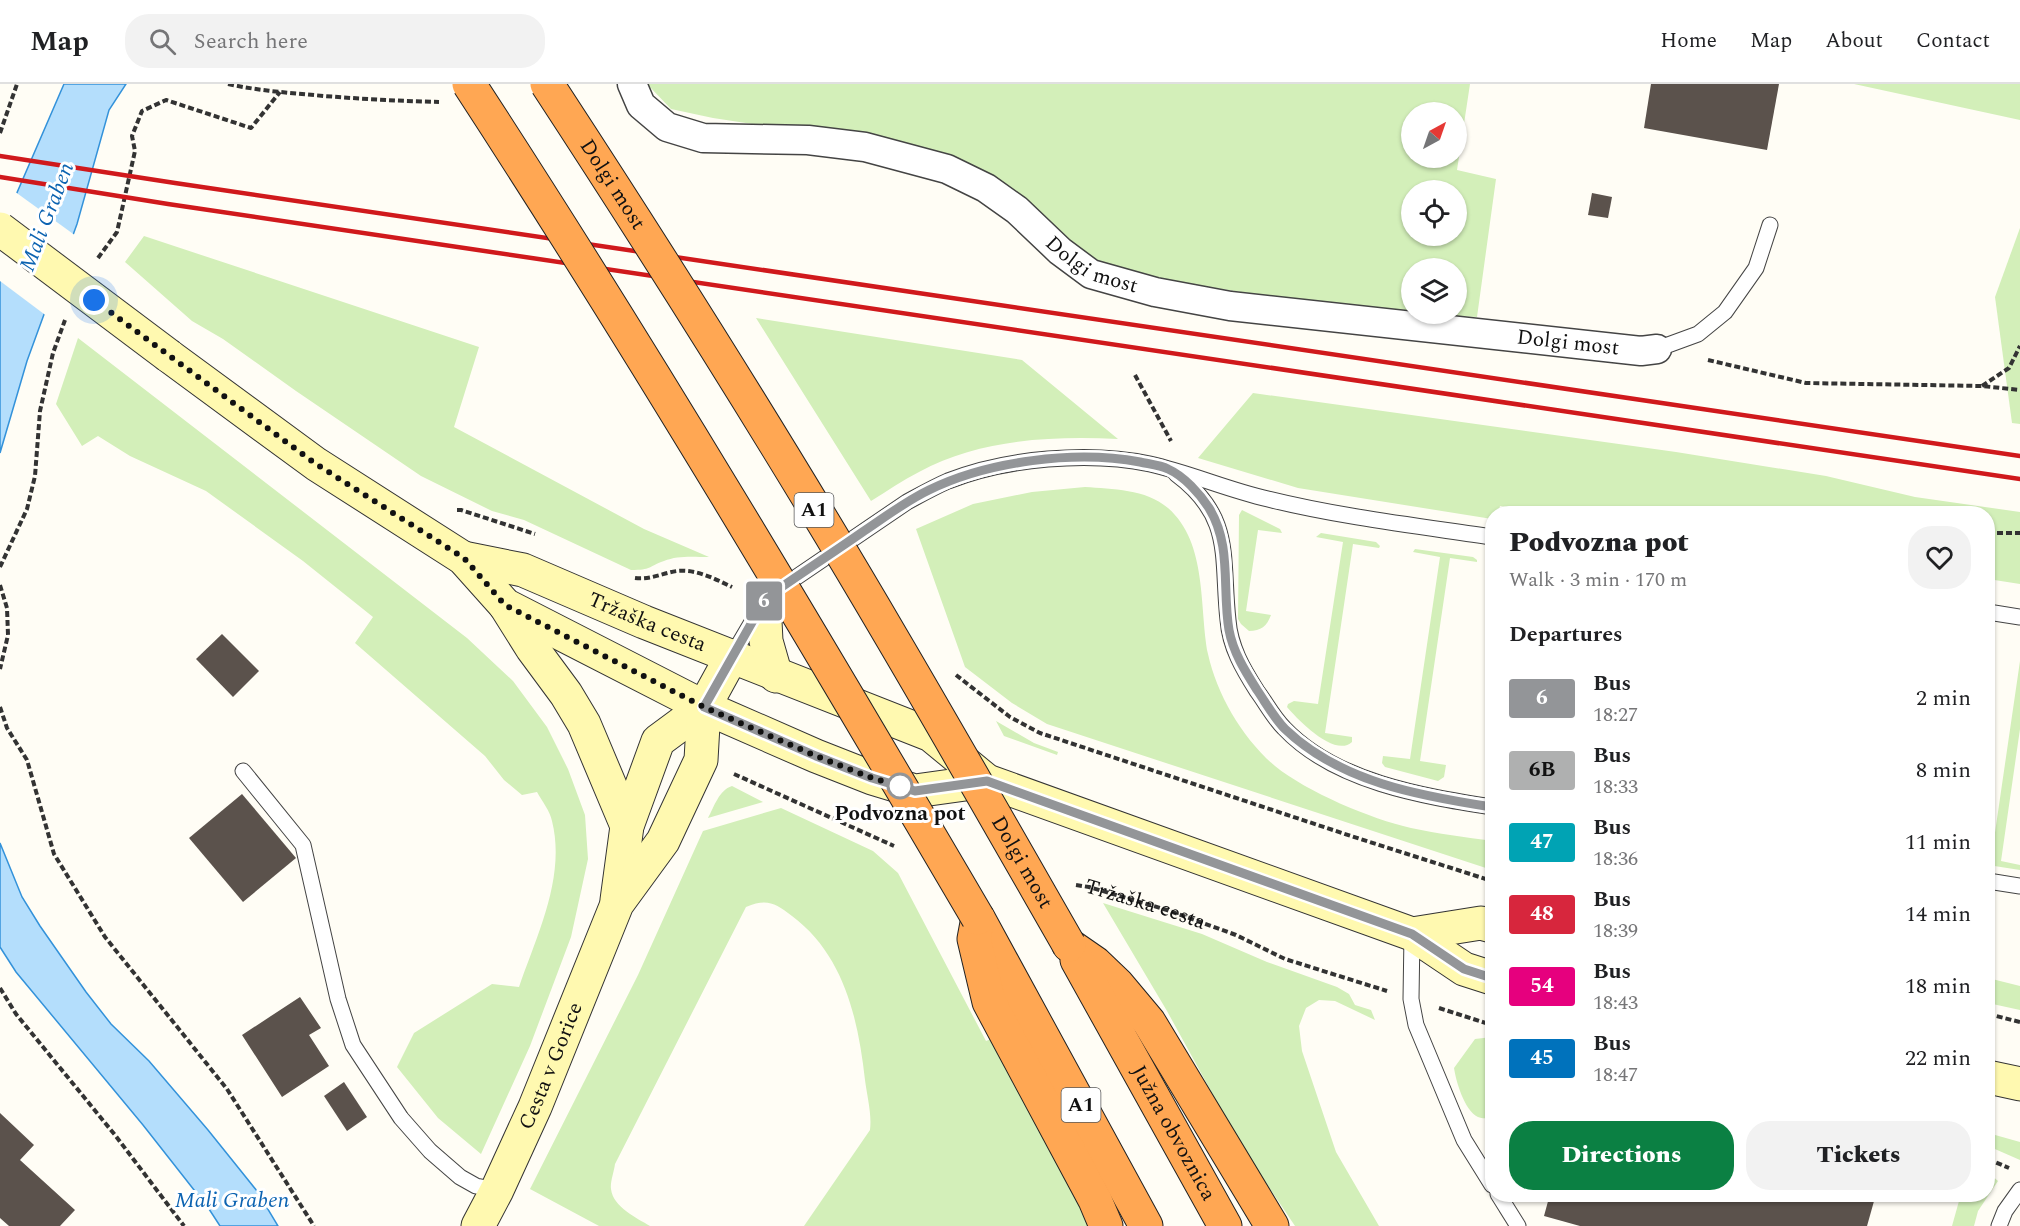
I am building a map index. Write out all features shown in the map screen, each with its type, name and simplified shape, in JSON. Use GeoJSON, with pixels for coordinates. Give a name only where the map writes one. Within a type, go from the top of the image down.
{"type":"FeatureCollection","features":[{"type":"Feature","properties":{"kind":"highway","name":"Dolgi most"},"geometry":{"type":"LineString","coordinates":[[547,84],[697,319],[879,617],[1122,1040]]}},
{"type":"Feature","properties":{"kind":"highway"},"geometry":{"type":"LineString","coordinates":[[460,93],[518,160],[728,495],[978,918],[974,939],[980,970],[1002,993],[1106,1226]]}},
{"type":"Feature","properties":{"kind":"highway"},"geometry":{"type":"LineString","coordinates":[[1069,945],[1095,963],[1118,985],[1149,1022],[1272,1226]]}},
{"type":"Feature","properties":{"kind":"highway","name":"A1"},"geometry":{"type":"LineString","coordinates":[[1002,993],[1146,1226]]}},
{"type":"Feature","properties":{"kind":"highway","name":"Južna obvoznica"},"geometry":{"type":"LineString","coordinates":[[1122,1040],[1225,1226]]}},
{"type":"Feature","properties":{"kind":"main road","name":"Tržaška cesta"},"geometry":{"type":"LineString","coordinates":[[0,229],[316,464],[464,558],[505,605],[704,707],[872,778],[915,791],[987,781]]}},
{"type":"Feature","properties":{"kind":"main road","name":"Tržaška cesta"},"geometry":{"type":"LineString","coordinates":[[464,558],[523,570],[776,676],[931,735],[987,781],[1412,934],[1464,969],[1485,976]]}},
{"type":"Feature","properties":{"kind":"main road"},"geometry":{"type":"LineString","coordinates":[[764,601],[766,641],[776,676]]}},
{"type":"Feature","properties":{"kind":"main road"},"geometry":{"type":"LineString","coordinates":[[505,605],[584,724],[627,826]]}},
{"type":"Feature","properties":{"kind":"main road","name":"Cesta v Gorice"},"geometry":{"type":"LineString","coordinates":[[617,904],[627,826],[658,741],[704,707],[732,657]]}},
{"type":"Feature","properties":{"kind":"main road","name":"Cesta v Gorice"},"geometry":{"type":"LineString","coordinates":[[478,1226],[535,1107],[617,904],[663,841],[701,760],[704,707]]}},
{"type":"Feature","properties":{"kind":"main road","name":"Tržaška cesta"},"geometry":{"type":"LineString","coordinates":[[1412,934],[1481,922],[1485,923]]}},
{"type":"Feature","properties":{"kind":"main road"},"geometry":{"type":"LineString","coordinates":[[1995,1079],[2020,1084]]}},
{"type":"Feature","properties":{"kind":"street","name":"Dolgi most"},"geometry":{"type":"LineString","coordinates":[[636,95],[668,127],[703,138],[808,140],[865,147],[947,169],[986,188],[1017,210],[1060,251],[1091,274],[1155,292],[1230,306],[1641,351],[1657,349]]}},
{"type":"Feature","properties":{"kind":"lane"},"geometry":{"type":"LineString","coordinates":[[1657,349],[1698,333],[1725,312],[1756,268],[1770,225]]}},
{"type":"Feature","properties":{"kind":"lane"},"geometry":{"type":"LineString","coordinates":[[732,657],[764,601],[773,593],[907,502],[948,481],[1015,464],[1081,458],[1128,460],[1168,469],[1267,499],[1401,524],[1485,536]]}},
{"type":"Feature","properties":{"kind":"lane"},"geometry":{"type":"LineString","coordinates":[[1168,469],[1197,492],[1209,508],[1221,533],[1231,638],[1244,670],[1283,727],[1318,754],[1362,776],[1414,793],[1485,806]]}},
{"type":"Feature","properties":{"kind":"lane"},"geometry":{"type":"LineString","coordinates":[[1995,613],[2020,616]]}},
{"type":"Feature","properties":{"kind":"lane"},"geometry":{"type":"LineString","coordinates":[[243,771],[303,845],[339,999],[353,1045],[401,1118],[430,1151],[460,1177],[476,1186],[497,1190]]}},
{"type":"Feature","properties":{"kind":"lane"},"geometry":{"type":"LineString","coordinates":[[1995,882],[2020,886]]}},
{"type":"Feature","properties":{"kind":"lane"},"geometry":{"type":"LineString","coordinates":[[1412,934],[1411,999],[1416,1025],[1464,1140],[1485,1174]]}},
{"type":"Feature","properties":{"kind":"lane"},"geometry":{"type":"LineString","coordinates":[[1999,1226],[2005,1211],[2020,1190]]}},
{"type":"Feature","properties":{"kind":"lane"},"geometry":{"type":"LineString","coordinates":[[1503,1202],[1518,1226]]}},
{"type":"Feature","properties":{"kind":"path"},"geometry":{"type":"LineString","coordinates":[[0,133],[17,84]]}},
{"type":"Feature","properties":{"kind":"path"},"geometry":{"type":"LineString","coordinates":[[228,84],[251,89],[391,101],[460,93]]}},
{"type":"Feature","properties":{"kind":"path"},"geometry":{"type":"LineString","coordinates":[[1982,386],[2009,368],[2020,346]]}},
{"type":"Feature","properties":{"kind":"path"},"geometry":{"type":"LineString","coordinates":[[1657,349],[1806,383],[1982,386],[2020,390]]}},
{"type":"Feature","properties":{"kind":"path"},"geometry":{"type":"LineString","coordinates":[[1135,375],[1172,441],[1168,469]]}},
{"type":"Feature","properties":{"kind":"path"},"geometry":{"type":"LineString","coordinates":[[1995,533],[2020,533]]}},
{"type":"Feature","properties":{"kind":"path"},"geometry":{"type":"LineString","coordinates":[[0,585],[7,608],[8,635],[0,669]]}},
{"type":"Feature","properties":{"kind":"path"},"geometry":{"type":"LineString","coordinates":[[0,707],[7,728],[27,760],[54,854],[105,937],[227,1089],[314,1226]]}},
{"type":"Feature","properties":{"kind":"path"},"geometry":{"type":"LineString","coordinates":[[731,772],[901,849]]}},
{"type":"Feature","properties":{"kind":"path","name":"Tržaška cesta"},"geometry":{"type":"LineString","coordinates":[[1071,885],[1089,887],[1167,910],[1236,935],[1285,959],[1353,981]]}},
{"type":"Feature","properties":{"kind":"path"},"geometry":{"type":"LineString","coordinates":[[0,988],[16,1014],[115,1135],[184,1226]]}},
{"type":"Feature","properties":{"kind":"path"},"geometry":{"type":"LineString","coordinates":[[1995,1016],[2020,1022]]}},
{"type":"Feature","properties":{"kind":"path"},"geometry":{"type":"LineString","coordinates":[[1479,1021],[1485,1023]]}},
{"type":"Feature","properties":{"kind":"path"},"geometry":{"type":"LineString","coordinates":[[1995,1162],[2012,1169]]}},
{"type":"Feature","properties":{"kind":"green space"},"geometry":{"type":"Polygon","coordinates":[[[647,84],[1470,84],[1467,104],[1467,102],[1401,102],[1401,168],[1457,168],[1457,170],[1496,179],[1477,317],[1467,317],[1467,258],[1401,258],[1401,312],[1158,282],[1095,264],[1023,202],[766,126],[671,109],[647,84]]]}},
{"type":"Feature","properties":{"kind":"green space"},"geometry":{"type":"Polygon","coordinates":[[[1854,84],[2020,84],[2020,120],[1854,84]]]}},
{"type":"Feature","properties":{"kind":"green space"},"geometry":{"type":"Polygon","coordinates":[[[2020,228],[2020,424],[2012,423],[1995,297],[2020,228]]]}},
{"type":"Feature","properties":{"kind":"green space"},"geometry":{"type":"Polygon","coordinates":[[[144,236],[479,347],[454,427],[644,529],[709,557],[675,558],[646,569],[631,570],[524,520],[492,511],[421,476],[223,339],[192,321],[125,262],[144,236]]]}},
{"type":"Feature","properties":{"kind":"green space"},"geometry":{"type":"Polygon","coordinates":[[[756,318],[1022,360],[1118,439],[1042,439],[966,452],[913,475],[871,501],[756,318]]]}},
{"type":"Feature","properties":{"kind":"green space"},"geometry":{"type":"Polygon","coordinates":[[[78,338],[467,638],[513,681],[547,727],[568,769],[585,815],[588,859],[571,937],[530,1046],[481,1154],[438,1118],[397,1067],[414,1033],[492,984],[519,987],[548,906],[552,884],[555,842],[548,810],[537,792],[522,795],[504,780],[485,756],[355,643],[373,617],[303,561],[206,491],[130,456],[98,436],[82,446],[56,404],[78,338]]]}},
{"type":"Feature","properties":{"kind":"green space"},"geometry":{"type":"Polygon","coordinates":[[[1253,393],[1676,452],[1826,476],[1915,497],[1978,506],[1485,506],[1485,518],[1298,488],[1198,458],[1253,393]]]}},
{"type":"Feature","properties":{"kind":"green space"},"geometry":{"type":"Polygon","coordinates":[[[1085,487],[1106,488],[1150,497],[1168,508],[1181,522],[1196,557],[1205,636],[1212,669],[1233,715],[1252,743],[1288,776],[1322,795],[1359,811],[1411,828],[1485,840],[1485,868],[1047,724],[1012,703],[965,667],[916,529],[973,504],[1032,492],[1085,487]]]}},
{"type":"Feature","properties":{"kind":"green space"},"geometry":{"type":"Polygon","coordinates":[[[1995,508],[2020,512],[2020,584],[1995,580],[1995,508]]]}},
{"type":"Feature","properties":{"kind":"green space"},"geometry":{"type":"Polygon","coordinates":[[[1242,510],[1280,529],[1282,533],[1258,530],[1246,611],[1271,615],[1263,627],[1253,631],[1249,631],[1238,619],[1239,515],[1242,510]]]}},
{"type":"Feature","properties":{"kind":"green space"},"geometry":{"type":"Polygon","coordinates":[[[1321,533],[1376,542],[1380,546],[1379,548],[1353,544],[1325,733],[1352,737],[1352,742],[1345,746],[1336,745],[1317,735],[1287,707],[1294,701],[1318,704],[1343,542],[1316,537],[1321,533]]]}},
{"type":"Feature","properties":{"kind":"green space"},"geometry":{"type":"Polygon","coordinates":[[[1415,549],[1473,557],[1477,560],[1477,562],[1450,558],[1420,761],[1446,765],[1444,777],[1438,781],[1385,767],[1382,763],[1383,756],[1410,759],[1440,557],[1413,552],[1415,549]]]}},
{"type":"Feature","properties":{"kind":"green space"},"geometry":{"type":"Polygon","coordinates":[[[2020,661],[2020,729],[2001,861],[2020,865],[2020,870],[1995,866],[1995,833],[2020,661]]]}},
{"type":"Feature","properties":{"kind":"green space"},"geometry":{"type":"Polygon","coordinates":[[[996,721],[1034,743],[1058,752],[1057,755],[1004,736],[996,721]]]}},
{"type":"Feature","properties":{"kind":"green space"},"geometry":{"type":"Polygon","coordinates":[[[732,786],[763,802],[708,818],[720,795],[732,786]]]}},
{"type":"Feature","properties":{"kind":"green space"},"geometry":{"type":"Polygon","coordinates":[[[781,808],[873,851],[898,873],[986,1041],[994,1038],[1090,1226],[804,1226],[870,1130],[870,1111],[853,1011],[836,969],[810,932],[781,908],[765,902],[746,907],[615,1164],[611,1186],[616,1201],[626,1211],[650,1226],[599,1226],[530,1189],[638,975],[703,831],[781,808]]]}},
{"type":"Feature","properties":{"kind":"green space"},"geometry":{"type":"Polygon","coordinates":[[[1103,903],[1202,934],[1267,962],[1337,987],[1349,994],[1355,1005],[1371,1010],[1375,1020],[1335,1001],[1319,1000],[1306,1008],[1299,1026],[1302,1051],[1336,1152],[1379,1226],[1295,1226],[1240,1144],[1167,1011],[1103,903]]]}},
{"type":"Feature","properties":{"kind":"green space"},"geometry":{"type":"Polygon","coordinates":[[[1995,980],[2020,986],[2020,1010],[1995,1005],[1995,980]]]}},
{"type":"Feature","properties":{"kind":"green space"},"geometry":{"type":"Polygon","coordinates":[[[1485,1038],[1485,1118],[1473,1113],[1465,1102],[1454,1068],[1475,1039],[1485,1038]]]}},
{"type":"Feature","properties":{"kind":"green space"},"geometry":{"type":"Polygon","coordinates":[[[1995,1135],[2020,1142],[2020,1160],[1995,1149],[1995,1135]]]}},
{"type":"Feature","properties":{"kind":"green space"},"geometry":{"type":"Polygon","coordinates":[[[1959,1202],[1984,1202],[1978,1211],[1974,1226],[1952,1226],[1959,1202]]]}},
{"type":"Feature","properties":{"kind":"water","name":"Mali Graben"},"geometry":{"type":"Polygon","coordinates":[[[64,84],[126,84],[109,110],[77,224],[27,361],[0,453],[0,232],[64,84]]]}},
{"type":"Feature","properties":{"kind":"water","name":"Mali Graben"},"geometry":{"type":"Polygon","coordinates":[[[0,843],[22,897],[86,992],[111,1024],[149,1061],[208,1130],[257,1191],[278,1226],[220,1226],[143,1125],[16,972],[0,947],[0,843]]]}},
{"type":"Feature","properties":{"kind":"pier"},"geometry":{"type":"Polygon","coordinates":[[[14,191],[76,236],[48,317],[0,281],[0,224],[14,191]]]}},
{"type":"Feature","properties":{"kind":"building"},"geometry":{"type":"Polygon","coordinates":[[[1651,84],[1779,84],[1767,150],[1644,128],[1651,84]]]}},
{"type":"Feature","properties":{"kind":"building"},"geometry":{"type":"Polygon","coordinates":[[[1592,193],[1612,197],[1608,218],[1588,215],[1592,193]]]}},
{"type":"Feature","properties":{"kind":"building"},"geometry":{"type":"Polygon","coordinates":[[[222,634],[259,671],[233,697],[196,659],[222,634]]]}},
{"type":"Feature","properties":{"kind":"building"},"geometry":{"type":"Polygon","coordinates":[[[242,794],[296,858],[243,902],[189,838],[242,794]]]}},
{"type":"Feature","properties":{"kind":"building"},"geometry":{"type":"Polygon","coordinates":[[[300,997],[321,1028],[309,1035],[329,1066],[282,1097],[242,1035],[300,997]]]}},
{"type":"Feature","properties":{"kind":"building"},"geometry":{"type":"Polygon","coordinates":[[[344,1082],[367,1117],[347,1131],[324,1096],[344,1082]]]}},
{"type":"Feature","properties":{"kind":"building"},"geometry":{"type":"Polygon","coordinates":[[[0,1113],[34,1145],[20,1160],[75,1210],[60,1226],[9,1226],[0,1218],[0,1113]]]}},
{"type":"Feature","properties":{"kind":"building"},"geometry":{"type":"Polygon","coordinates":[[[1548,1202],[1874,1202],[1867,1226],[1580,1226],[1544,1216],[1548,1202]]]}},
{"type":"Feature","properties":{"kind":"railway"},"geometry":{"type":"LineString","coordinates":[[0,156],[2020,456]]}},
{"type":"Feature","properties":{"kind":"railway"},"geometry":{"type":"LineString","coordinates":[[0,177],[168,204],[2020,479]]}},
{"type":"Feature","properties":{"kind":"bus line","name":"6"},"geometry":{"type":"LineString","coordinates":[[1485,806],[1434,798],[1362,776],[1322,757],[1283,727],[1244,670],[1235,651],[1228,621],[1221,533],[1209,508],[1193,488],[1168,469],[1128,460],[1081,458],[1015,464],[948,481],[907,502],[764,601],[704,707],[816,756],[872,778],[915,791],[987,781],[1412,934],[1464,969],[1485,976]]}},
{"type":"Feature","properties":{"kind":"place","name":"Podvozna pot"},"geometry":{"type":"Point","coordinates":[900,786]}},
{"type":"Feature","properties":{"kind":"route"},"geometry":{"type":"LineString","coordinates":[[94,300],[316,464],[464,558],[505,605],[704,707],[816,756],[872,778],[900,786]]}}]}
